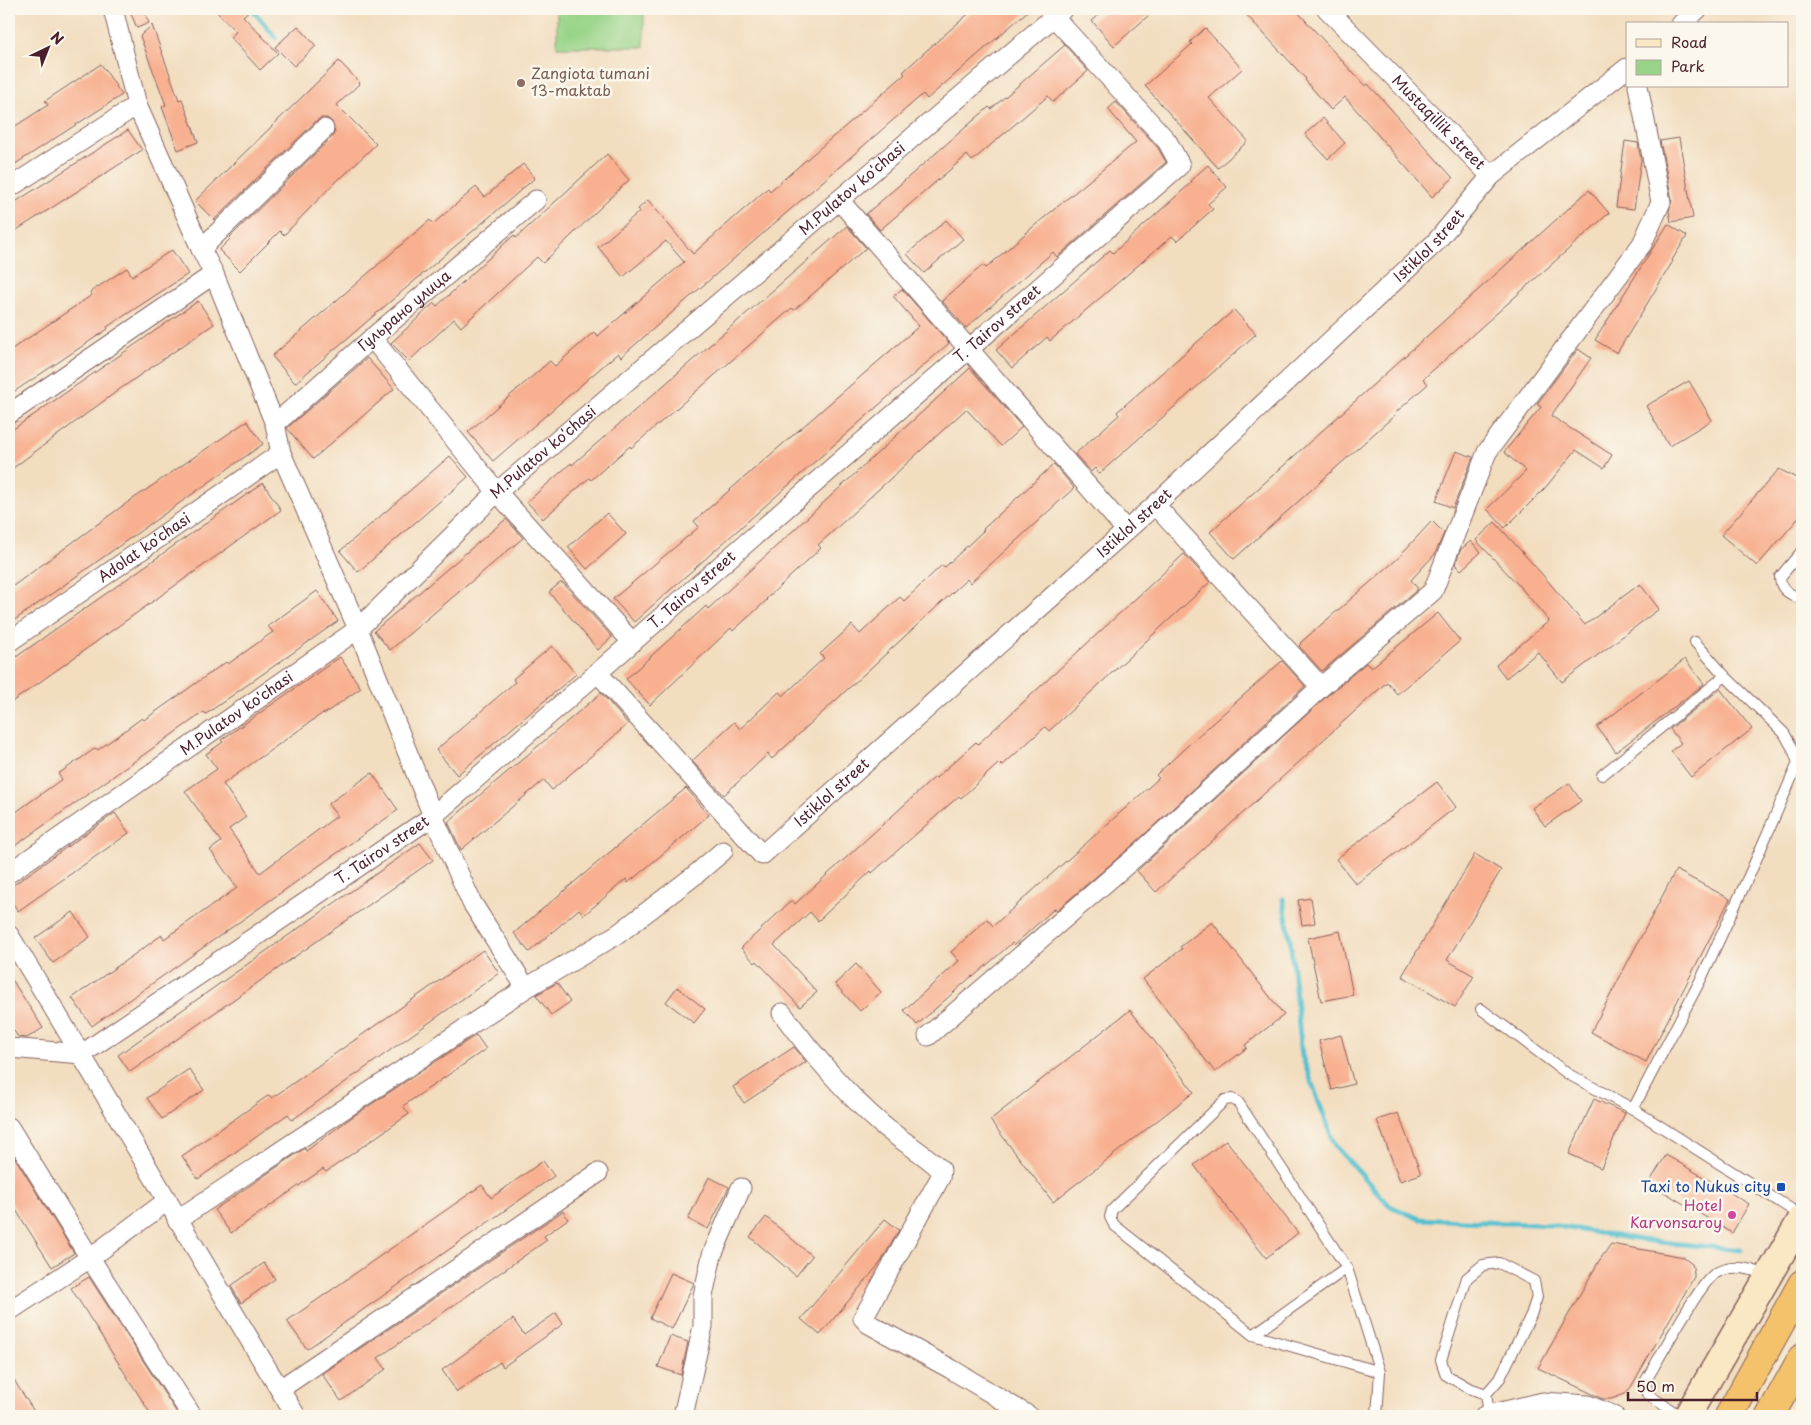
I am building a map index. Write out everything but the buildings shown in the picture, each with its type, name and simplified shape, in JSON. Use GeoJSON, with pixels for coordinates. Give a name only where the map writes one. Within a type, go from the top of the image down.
{"type":"FeatureCollection","features":[{"type":"Feature","properties":{"kind":"highway"},"geometry":{"type":"LineString","coordinates":[[1729,1416],[1802,1284]]}},
{"type":"Feature","properties":{"kind":"highway"},"geometry":{"type":"LineString","coordinates":[[1770,1416],[1802,1358]]}},
{"type":"Feature","properties":{"kind":"street"},"geometry":{"type":"LineString","coordinates":[[113,9],[137,105],[214,274],[275,424],[281,453],[358,629],[433,816],[472,903],[526,988]]}},
{"type":"Feature","properties":{"kind":"street","name":"Mustaqillik street"},"geometry":{"type":"LineString","coordinates":[[1327,9],[1491,176],[1626,69]]}},
{"type":"Feature","properties":{"kind":"street"},"geometry":{"type":"LineString","coordinates":[[1682,22],[1698,9]]}},
{"type":"Feature","properties":{"kind":"street","name":"M.Pulatov ko'chasi"},"geometry":{"type":"LineString","coordinates":[[9,873],[358,629],[497,492],[1058,13]]}},
{"type":"Feature","properties":{"kind":"street","name":"T. Tairov street"},"geometry":{"type":"LineString","coordinates":[[82,1054],[433,816],[1180,165],[1167,141],[1058,13]]}},
{"type":"Feature","properties":{"kind":"street"},"geometry":{"type":"LineString","coordinates":[[928,1036],[1140,853],[1321,687],[1433,591],[1487,452],[1642,244],[1661,202],[1638,88]]}},
{"type":"Feature","properties":{"kind":"street"},"geometry":{"type":"LineString","coordinates":[[9,188],[137,105]]}},
{"type":"Feature","properties":{"kind":"street"},"geometry":{"type":"LineString","coordinates":[[201,249],[324,129]]}},
{"type":"Feature","properties":{"kind":"street","name":"Istiklol street"},"geometry":{"type":"LineString","coordinates":[[597,672],[762,855],[1155,504],[1435,243],[1491,176]]}},
{"type":"Feature","properties":{"kind":"street","name":"Гульрано улица"},"geometry":{"type":"LineString","coordinates":[[275,424],[372,338],[536,200]]}},
{"type":"Feature","properties":{"kind":"street"},"geometry":{"type":"LineString","coordinates":[[840,200],[1126,530]]}},
{"type":"Feature","properties":{"kind":"street"},"geometry":{"type":"LineString","coordinates":[[9,414],[214,274]]}},
{"type":"Feature","properties":{"kind":"street"},"geometry":{"type":"LineString","coordinates":[[372,338],[497,492],[632,642]]}},
{"type":"Feature","properties":{"kind":"street","name":"Adolat ko'chasi"},"geometry":{"type":"LineString","coordinates":[[9,642],[281,453]]}},
{"type":"Feature","properties":{"kind":"street"},"geometry":{"type":"LineString","coordinates":[[1155,504],[1321,687]]}},
{"type":"Feature","properties":{"kind":"street"},"geometry":{"type":"LineString","coordinates":[[177,1220],[526,988],[618,934],[723,852]]}},
{"type":"Feature","properties":{"kind":"street"},"geometry":{"type":"LineString","coordinates":[[9,936],[82,1054],[177,1220],[296,1416]]}},
{"type":"Feature","properties":{"kind":"street"},"geometry":{"type":"LineString","coordinates":[[782,1013],[830,1074],[880,1123],[941,1170],[940,1178],[863,1318],[869,1324],[951,1369],[1029,1416]]}},
{"type":"Feature","properties":{"kind":"street"},"geometry":{"type":"LineString","coordinates":[[9,1048],[82,1054]]}},
{"type":"Feature","properties":{"kind":"street"},"geometry":{"type":"LineString","coordinates":[[9,1127],[90,1258],[192,1416]]}},
{"type":"Feature","properties":{"kind":"street"},"geometry":{"type":"LineString","coordinates":[[280,1389],[598,1173]]}},
{"type":"Feature","properties":{"kind":"street"},"geometry":{"type":"LineString","coordinates":[[683,1416],[703,1326],[704,1296],[712,1255],[741,1188]]}},
{"type":"Feature","properties":{"kind":"street"},"geometry":{"type":"LineString","coordinates":[[9,1311],[90,1258],[167,1201]]}},
{"type":"Feature","properties":{"kind":"street"},"geometry":{"type":"LineString","coordinates":[[1687,1416],[1802,1217]]}},
{"type":"Feature","properties":{"kind":"street"},"geometry":{"type":"LineString","coordinates":[[1486,1415],[1543,1402],[1588,1405],[1614,1416]]}},
{"type":"Feature","properties":{"kind":"lane"},"geometry":{"type":"LineString","coordinates":[[1802,551],[1780,577],[1780,585],[1785,591],[1802,600]]}},
{"type":"Feature","properties":{"kind":"lane"},"geometry":{"type":"LineString","coordinates":[[1633,1109],[1702,977],[1798,763],[1784,733],[1725,676],[1695,642]]}},
{"type":"Feature","properties":{"kind":"lane"},"geometry":{"type":"LineString","coordinates":[[1602,775],[1725,676]]}},
{"type":"Feature","properties":{"kind":"lane"},"geometry":{"type":"LineString","coordinates":[[1481,1009],[1568,1074],[1633,1109],[1802,1217]]}},
{"type":"Feature","properties":{"kind":"lane"},"geometry":{"type":"LineString","coordinates":[[1377,1416],[1380,1372],[1347,1268],[1238,1102],[1232,1099],[1225,1100],[1112,1210],[1110,1217],[1114,1224],[1253,1335],[1380,1372]]}},
{"type":"Feature","properties":{"kind":"lane"},"geometry":{"type":"LineString","coordinates":[[1486,1394],[1469,1388],[1446,1375],[1441,1360],[1467,1278],[1483,1265],[1499,1263],[1534,1281],[1537,1296],[1531,1315],[1500,1378],[1486,1394],[1486,1415]]}},
{"type":"Feature","properties":{"kind":"lane"},"geometry":{"type":"LineString","coordinates":[[1680,1416],[1647,1394],[1646,1380],[1696,1296],[1714,1273],[1734,1267],[1756,1270],[1768,1276]]}},
{"type":"Feature","properties":{"kind":"lane"},"geometry":{"type":"LineString","coordinates":[[1253,1335],[1347,1268]]}},
{"type":"Feature","properties":{"kind":"green space"},"geometry":{"type":"Polygon","coordinates":[[[557,9],[644,9],[644,47],[557,47],[557,9]]]}},
{"type":"Feature","properties":{"kind":"waterway"},"geometry":{"type":"LineString","coordinates":[[252,9],[276,38]]}},
{"type":"Feature","properties":{"kind":"waterway"},"geometry":{"type":"LineString","coordinates":[[1283,899],[1290,939],[1302,1056],[1335,1146],[1390,1206],[1420,1219],[1551,1225],[1641,1240],[1741,1250]]}},
{"type":"Feature","properties":{"kind":"place","name":"Zangiota tumani 13-maktab"},"geometry":{"type":"Point","coordinates":[521,83]}},
{"type":"Feature","properties":{"kind":"place","name":"Taxi to Nukus city"},"geometry":{"type":"Point","coordinates":[1781,1187]}},
{"type":"Feature","properties":{"kind":"place","name":"Hotel Karvonsaroy"},"geometry":{"type":"Point","coordinates":[1732,1215]}}]}
